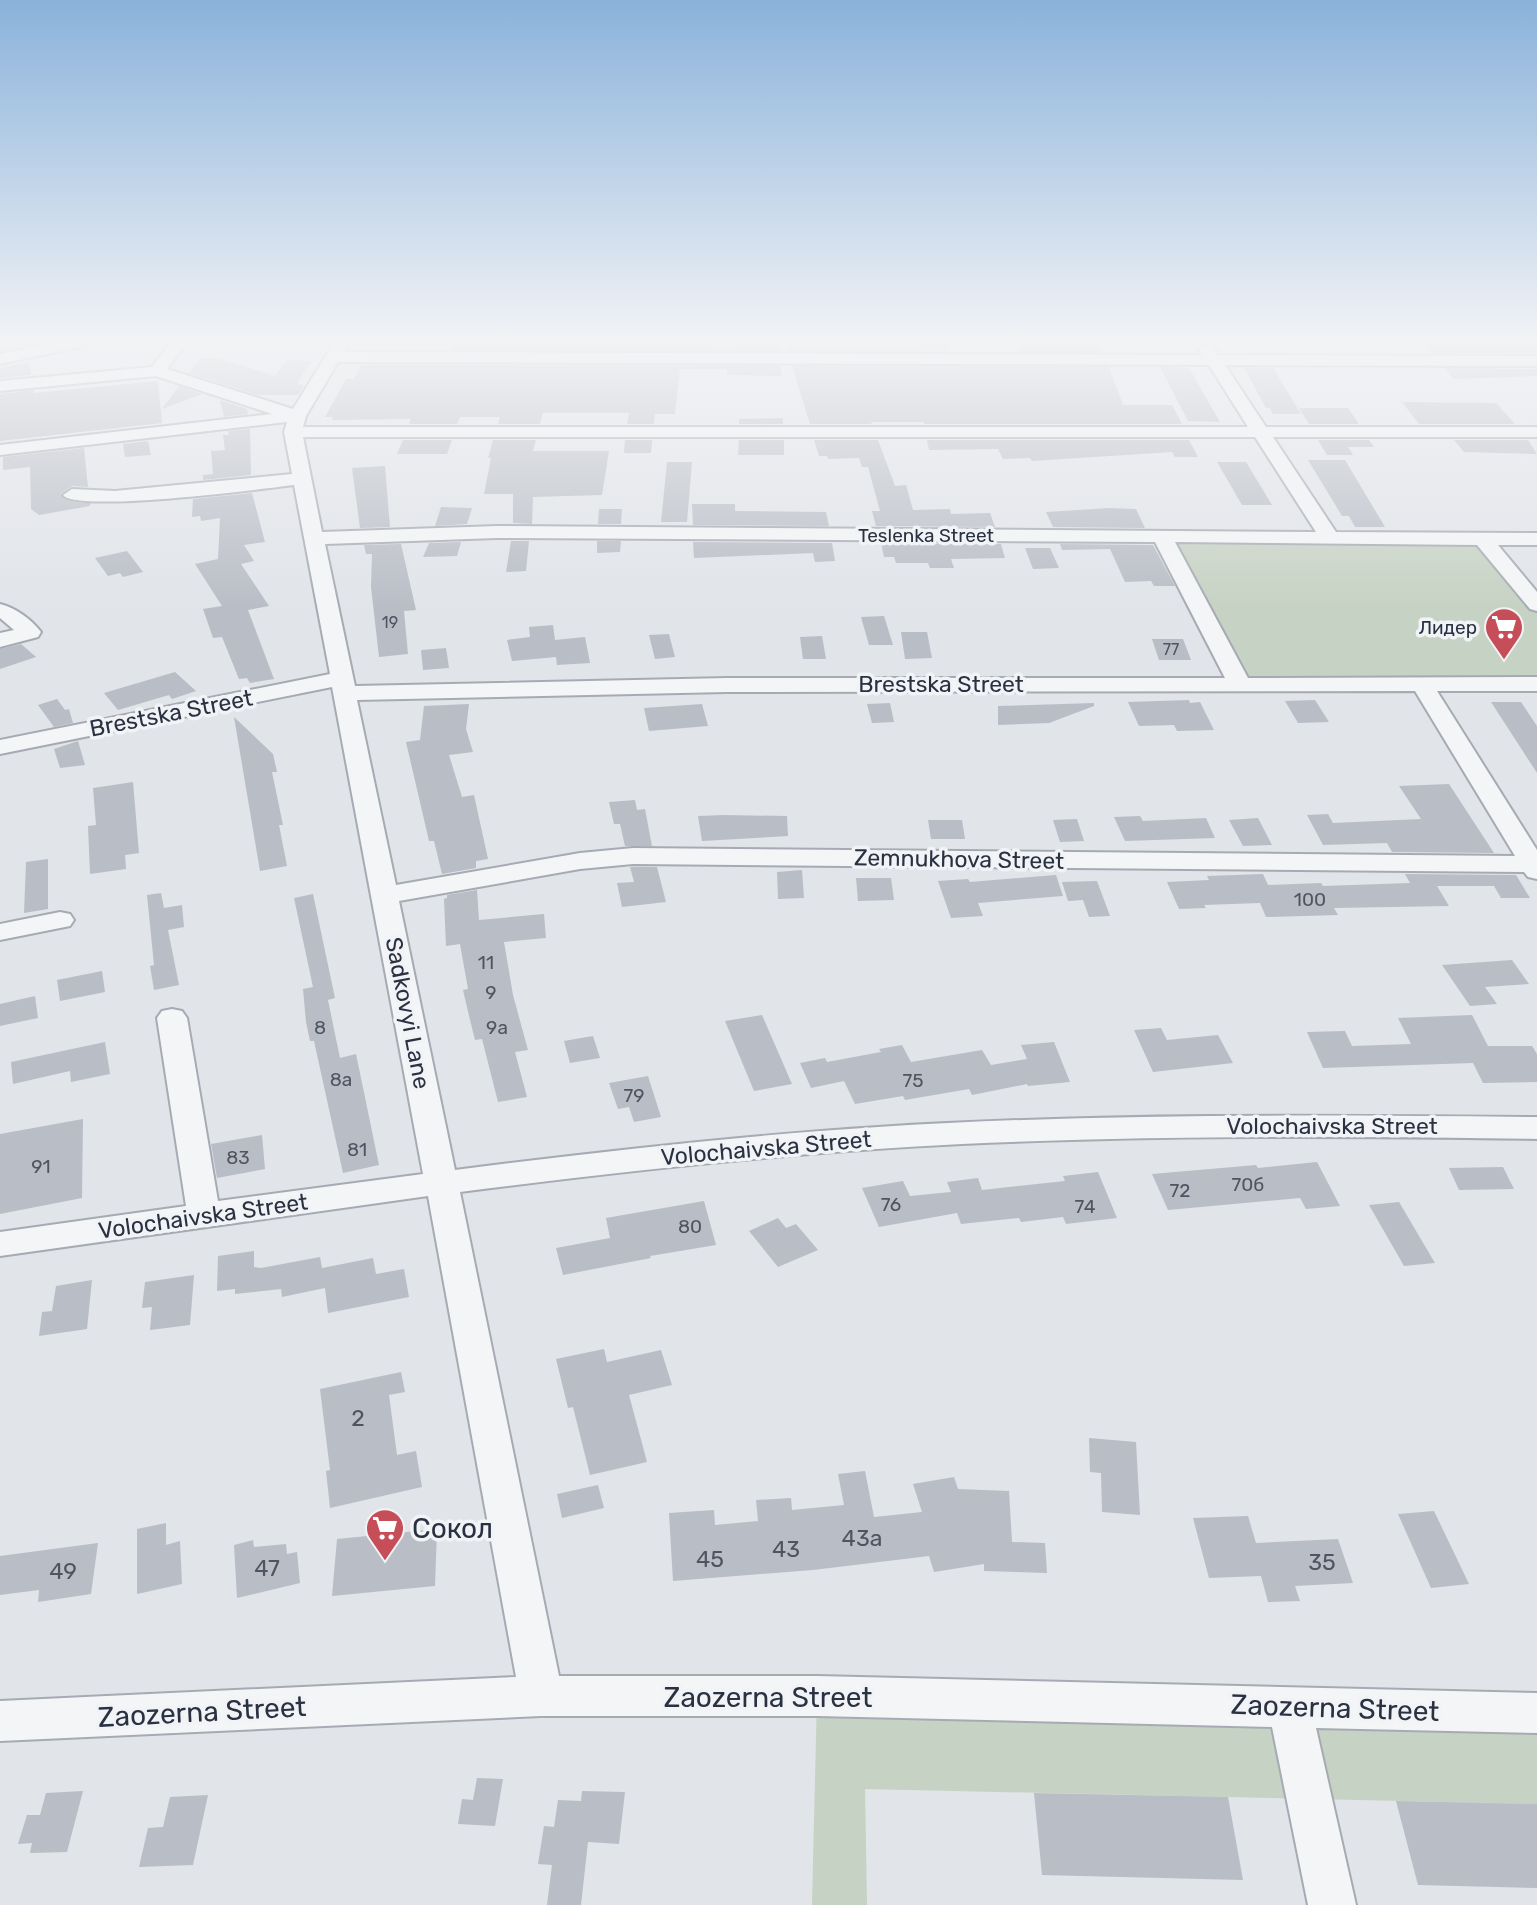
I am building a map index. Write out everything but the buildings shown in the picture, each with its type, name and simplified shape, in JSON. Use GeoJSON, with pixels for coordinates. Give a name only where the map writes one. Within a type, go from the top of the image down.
{"type":"FeatureCollection","features":[{"type":"Feature","properties":{"kind":"street"},"geometry":{"type":"LineString","coordinates":[[0,450],[228,430]]}},
{"type":"Feature","properties":{"kind":"street","name":"Sadkovyi Lane"},"geometry":{"type":"LineString","coordinates":[[296,430],[314,538],[541,1696]]}},
{"type":"Feature","properties":{"kind":"street"},"geometry":{"type":"LineString","coordinates":[[1109,430],[1537,432]]}},
{"type":"Feature","properties":{"kind":"street"},"geometry":{"type":"LineString","coordinates":[[1261,431],[1330,538]]}},
{"type":"Feature","properties":{"kind":"street"},"geometry":{"type":"LineString","coordinates":[[72,495],[115,497],[303,479]]}},
{"type":"Feature","properties":{"kind":"street","name":"Teslenka Street"},"geometry":{"type":"LineString","coordinates":[[314,538],[497,532],[1537,539]]}},
{"type":"Feature","properties":{"kind":"street"},"geometry":{"type":"LineString","coordinates":[[1162,537],[1240,684]]}},
{"type":"Feature","properties":{"kind":"street"},"geometry":{"type":"LineString","coordinates":[[1482,539],[1537,605]]}},
{"type":"Feature","properties":{"kind":"street"},"geometry":{"type":"LineString","coordinates":[[0,610],[30,632],[0,640]]}},
{"type":"Feature","properties":{"kind":"street"},"geometry":{"type":"LineString","coordinates":[[1421,683],[1536,867]]}},
{"type":"Feature","properties":{"kind":"street","name":"Brestska Street"},"geometry":{"type":"LineString","coordinates":[[0,747],[343,685],[1537,684]]}},
{"type":"Feature","properties":{"kind":"street","name":"Zemnukhova Street"},"geometry":{"type":"LineString","coordinates":[[385,895],[580,861],[633,856],[1536,867]]}},
{"type":"Feature","properties":{"kind":"street"},"geometry":{"type":"LineString","coordinates":[[0,932],[60,920]]}},
{"type":"Feature","properties":{"kind":"street"},"geometry":{"type":"LineString","coordinates":[[172,1018],[204,1216]]}},
{"type":"Feature","properties":{"kind":"street","name":"Volochaivska Street"},"geometry":{"type":"LineString","coordinates":[[0,1244],[442,1184],[681,1155],[875,1138],[1063,1128],[1246,1124],[1537,1128]]}},
{"type":"Feature","properties":{"kind":"street","name":"Zaozerna Street"},"geometry":{"type":"LineString","coordinates":[[0,1721],[541,1696],[817,1696],[1537,1713]]}},
{"type":"Feature","properties":{"kind":"street"},"geometry":{"type":"LineString","coordinates":[[1289,1706],[1332,1905]]}},
{"type":"Feature","properties":{"kind":"green space"},"geometry":{"type":"Polygon","coordinates":[[[1167,539],[1480,540],[1537,611],[1537,682],[1243,682],[1167,539]]]}},
{"type":"Feature","properties":{"kind":"green space"},"geometry":{"type":"Polygon","coordinates":[[[817,1696],[1537,1713],[1537,1804],[865,1789],[867,1905],[812,1905],[817,1696]]]}},
{"type":"Feature","properties":{"kind":"place","name":"Лидер"},"geometry":{"type":"Point","coordinates":[1504,661]}},
{"type":"Feature","properties":{"kind":"place","name":"Сокол"},"geometry":{"type":"Point","coordinates":[385,1562]}}]}
